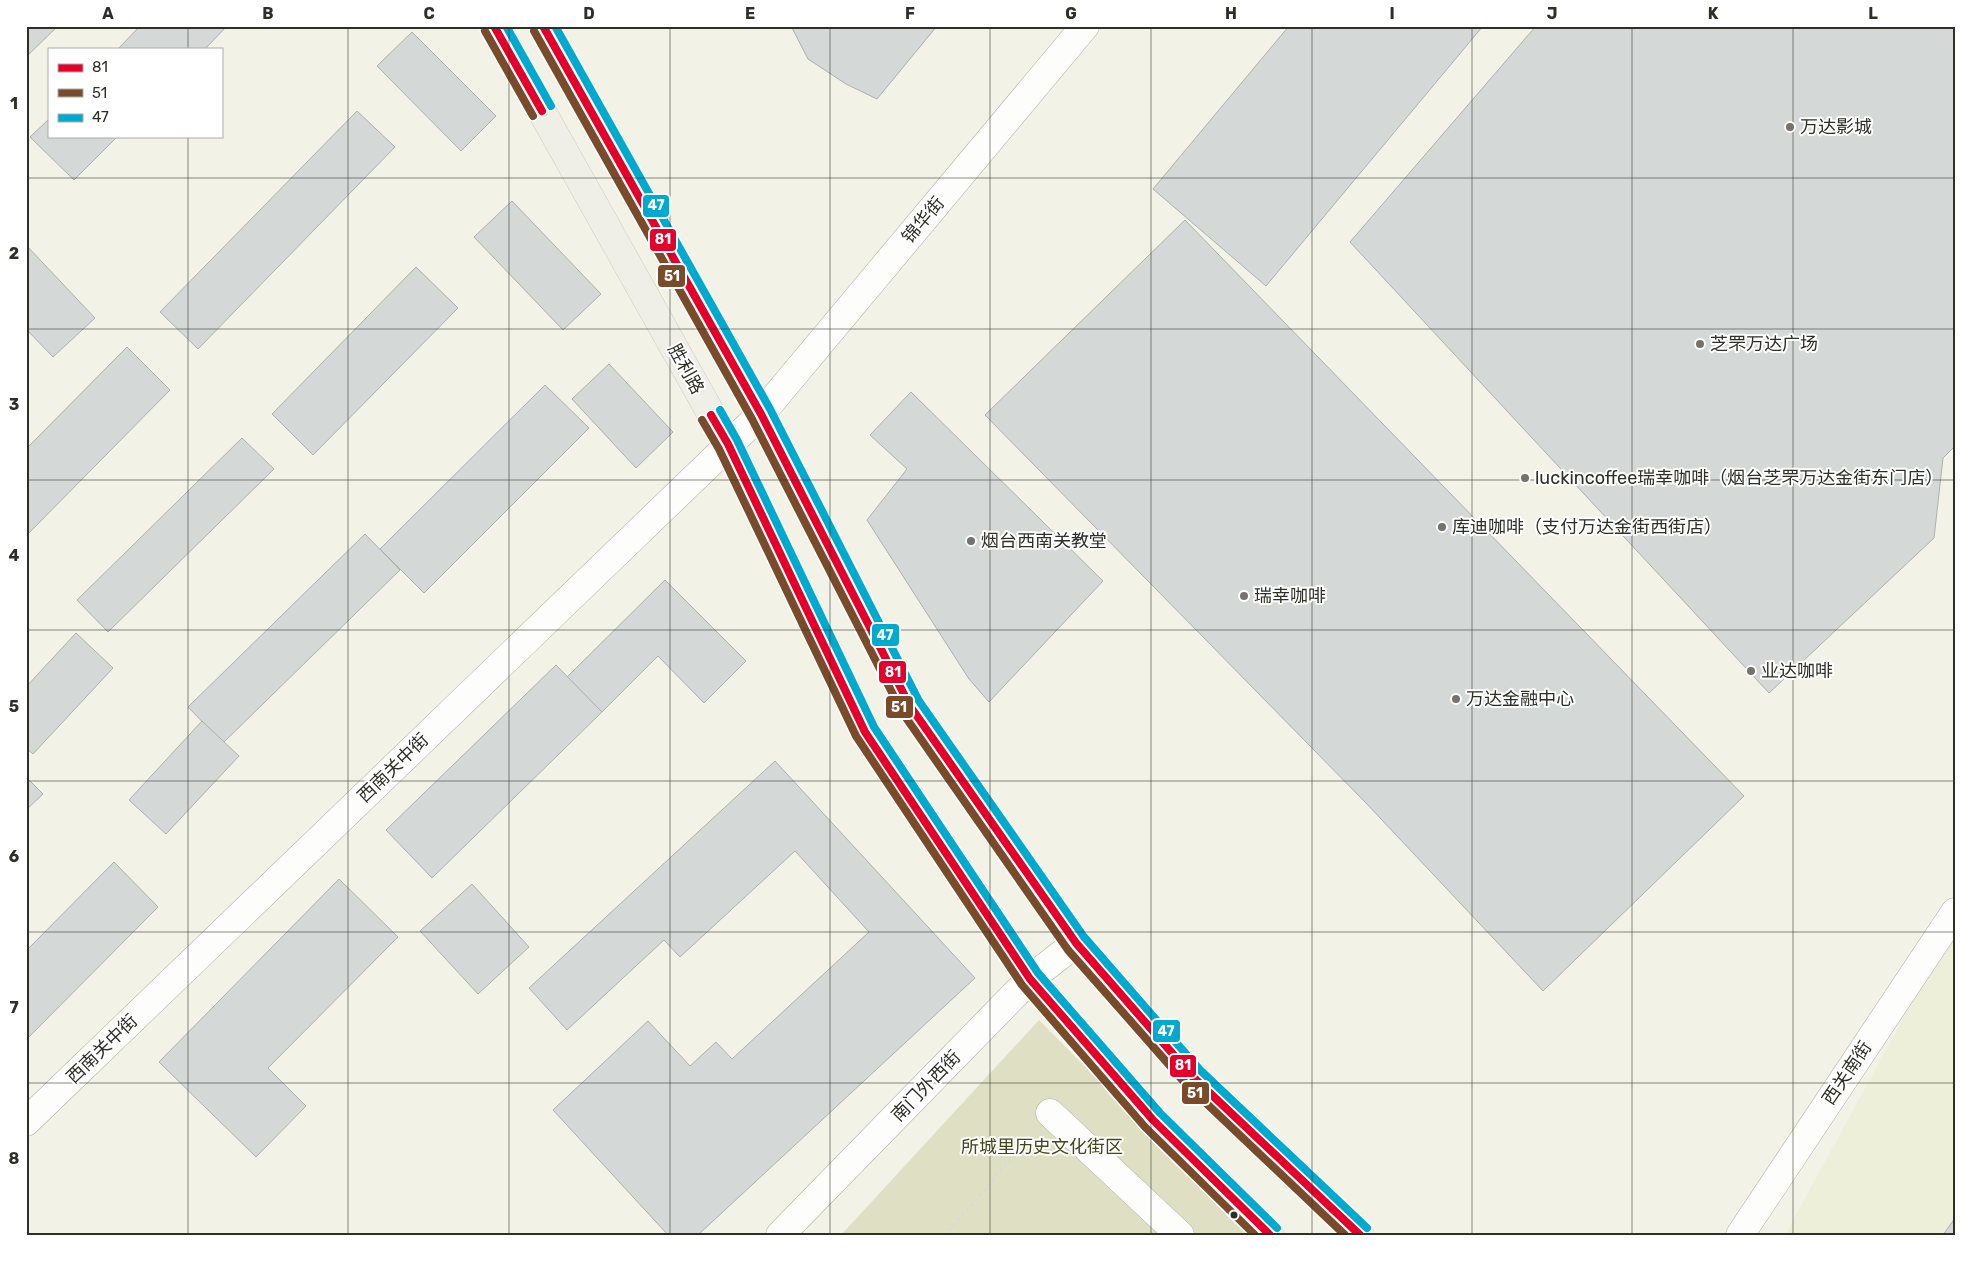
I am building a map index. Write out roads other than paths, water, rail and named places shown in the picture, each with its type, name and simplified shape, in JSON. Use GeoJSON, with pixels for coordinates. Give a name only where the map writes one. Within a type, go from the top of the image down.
{"type":"FeatureCollection","features":[{"type":"Feature","properties":{"kind":"main road","name":"胜利路"},"geometry":{"type":"LineString","coordinates":[[494,26],[728,444],[865,732],[1030,979],[1153,1120],[1270,1235]]}},
{"type":"Feature","properties":{"kind":"main road"},"geometry":{"type":"LineString","coordinates":[[543,26],[761,414],[910,706],[1076,943],[1193,1077],[1360,1235]]}},
{"type":"Feature","properties":{"kind":"street","name":"锦华街"},"geometry":{"type":"LineString","coordinates":[[761,414],[1085,26]]}},
{"type":"Feature","properties":{"kind":"street","name":"西南关中街"},"geometry":{"type":"LineString","coordinates":[[26,1122],[761,414]]}},
{"type":"Feature","properties":{"kind":"street","name":"西关南街"},"geometry":{"type":"LineString","coordinates":[[1740,1235],[1955,912]]}},
{"type":"Feature","properties":{"kind":"street","name":"南门外西街"},"geometry":{"type":"LineString","coordinates":[[780,1235],[1030,979],[1076,943]]}},
{"type":"Feature","properties":{"kind":"street"},"geometry":{"type":"LineString","coordinates":[[1050,1114],[1180,1235]]}},
{"type":"Feature","properties":{"kind":"place","name":"万达影城"},"geometry":{"type":"Point","coordinates":[1790,127]}},
{"type":"Feature","properties":{"kind":"place","name":"芝罘万达广场"},"geometry":{"type":"Point","coordinates":[1700,344]}},
{"type":"Feature","properties":{"kind":"place","name":"luckincoffee瑞幸咖啡（烟台芝罘万达金街东门店）"},"geometry":{"type":"Point","coordinates":[1525,478]}},
{"type":"Feature","properties":{"kind":"place","name":"库迪咖啡（支付万达金街西街店）"},"geometry":{"type":"Point","coordinates":[1442,527]}},
{"type":"Feature","properties":{"kind":"place","name":"烟台西南关教堂"},"geometry":{"type":"Point","coordinates":[971,541]}},
{"type":"Feature","properties":{"kind":"place","name":"瑞幸咖啡"},"geometry":{"type":"Point","coordinates":[1244,596]}},
{"type":"Feature","properties":{"kind":"place","name":"业达咖啡"},"geometry":{"type":"Point","coordinates":[1751,671]}},
{"type":"Feature","properties":{"kind":"place","name":"万达金融中心"},"geometry":{"type":"Point","coordinates":[1456,699]}},
{"type":"Feature","properties":{"kind":"park label","name":"所城里历史文化街区"},"geometry":{"type":"Point","coordinates":[1042,1147]}}]}
